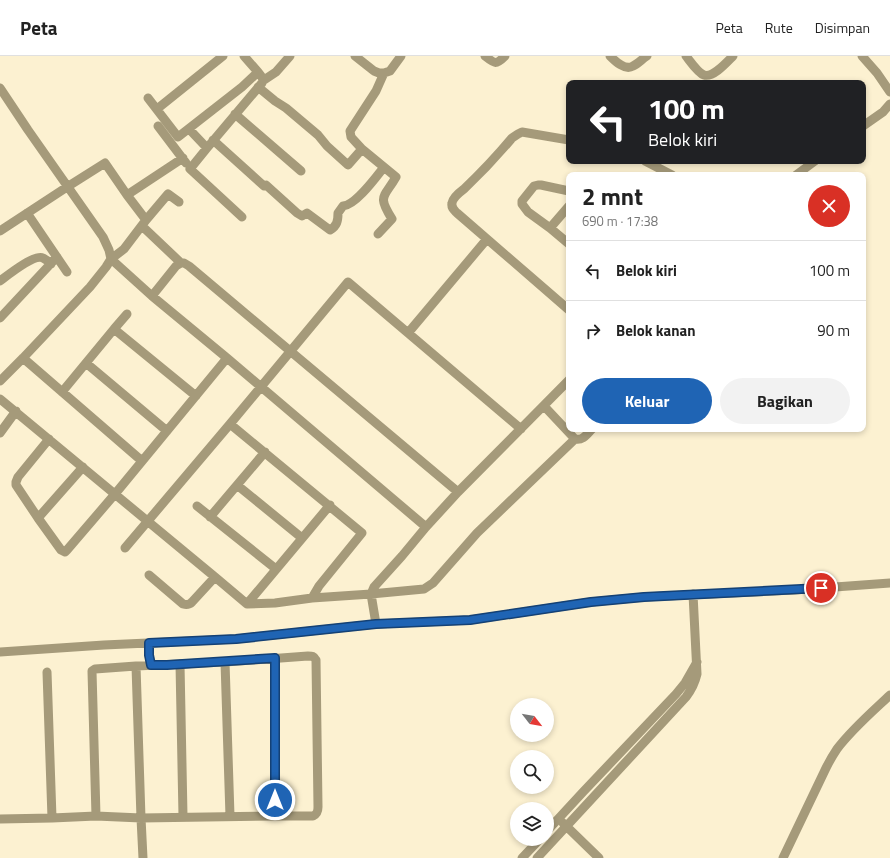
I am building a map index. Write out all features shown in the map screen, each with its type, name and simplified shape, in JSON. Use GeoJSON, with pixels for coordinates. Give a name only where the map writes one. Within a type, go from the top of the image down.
{"type":"FeatureCollection","features":[{"type":"Feature","properties":{"kind":"street"},"geometry":{"type":"LineString","coordinates":[[157,109],[223,56]]}},
{"type":"Feature","properties":{"kind":"street"},"geometry":{"type":"LineString","coordinates":[[244,56],[258,72],[261,84],[275,101],[286,108],[318,135],[326,146],[348,165],[362,149]]}},
{"type":"Feature","properties":{"kind":"street"},"geometry":{"type":"LineString","coordinates":[[242,217],[190,169],[261,84],[276,72],[290,56]]}},
{"type":"Feature","properties":{"kind":"street"},"geometry":{"type":"LineString","coordinates":[[355,56],[374,71],[379,73],[390,71],[401,56]]}},
{"type":"Feature","properties":{"kind":"street"},"geometry":{"type":"LineString","coordinates":[[485,56],[495,63],[498,63],[505,56]]}},
{"type":"Feature","properties":{"kind":"street"},"geometry":{"type":"LineString","coordinates":[[610,56],[624,67],[629,68],[633,67],[647,56]]}},
{"type":"Feature","properties":{"kind":"street"},"geometry":{"type":"LineString","coordinates":[[686,56],[701,73],[709,76],[733,56]]}},
{"type":"Feature","properties":{"kind":"street"},"geometry":{"type":"LineString","coordinates":[[862,56],[877,73],[890,92]]}},
{"type":"Feature","properties":{"kind":"street"},"geometry":{"type":"LineString","coordinates":[[148,98],[178,137],[242,87],[258,72]]}},
{"type":"Feature","properties":{"kind":"street"},"geometry":{"type":"LineString","coordinates":[[378,234],[392,219],[383,202],[384,194],[396,177],[362,149],[351,137],[350,131],[376,91],[384,73]]}},
{"type":"Feature","properties":{"kind":"street"},"geometry":{"type":"LineString","coordinates":[[0,88],[103,237],[111,259],[152,296],[426,527]]}},
{"type":"Feature","properties":{"kind":"street"},"geometry":{"type":"LineString","coordinates":[[866,124],[883,112],[890,104]]}},
{"type":"Feature","properties":{"kind":"street"},"geometry":{"type":"LineString","coordinates":[[235,114],[301,171]]}},
{"type":"Feature","properties":{"kind":"street"},"geometry":{"type":"LineString","coordinates":[[127,196],[185,161],[158,126]]}},
{"type":"Feature","properties":{"kind":"street"},"geometry":{"type":"LineString","coordinates":[[189,129],[264,186],[266,185],[302,216],[307,213],[330,230],[334,228],[338,221],[338,213],[343,206],[348,206],[367,188],[384,167]]}},
{"type":"Feature","properties":{"kind":"street"},"geometry":{"type":"LineString","coordinates":[[566,139],[522,132],[518,134],[512,138],[453,200],[452,203],[453,209],[566,307]]}},
{"type":"Feature","properties":{"kind":"street"},"geometry":{"type":"LineString","coordinates":[[0,231],[106,163],[144,223],[181,263],[189,266],[458,492]]}},
{"type":"Feature","properties":{"kind":"street"},"geometry":{"type":"LineString","coordinates":[[651,164],[666,172]]}},
{"type":"Feature","properties":{"kind":"street"},"geometry":{"type":"LineString","coordinates":[[800,172],[811,164]]}},
{"type":"Feature","properties":{"kind":"street"},"geometry":{"type":"LineString","coordinates":[[566,190],[538,185],[534,186],[522,201],[522,204],[528,212],[566,241]]}},
{"type":"Feature","properties":{"kind":"street"},"geometry":{"type":"LineString","coordinates":[[0,380],[23,358],[90,287],[111,259],[124,249],[168,194],[179,202]]}},
{"type":"Feature","properties":{"kind":"street"},"geometry":{"type":"LineString","coordinates":[[550,228],[566,209]]}},
{"type":"Feature","properties":{"kind":"street"},"geometry":{"type":"LineString","coordinates":[[28,213],[54,260],[67,272]]}},
{"type":"Feature","properties":{"kind":"street"},"geometry":{"type":"LineString","coordinates":[[408,333],[487,239]]}},
{"type":"Feature","properties":{"kind":"street"},"geometry":{"type":"LineString","coordinates":[[0,281],[29,260],[43,258],[54,260]]}},
{"type":"Feature","properties":{"kind":"street"},"geometry":{"type":"LineString","coordinates":[[0,318],[54,260]]}},
{"type":"Feature","properties":{"kind":"street"},"geometry":{"type":"LineString","coordinates":[[152,296],[176,266],[181,263]]}},
{"type":"Feature","properties":{"kind":"street"},"geometry":{"type":"LineString","coordinates":[[125,548],[348,282],[521,429]]}},
{"type":"Feature","properties":{"kind":"street"},"geometry":{"type":"LineString","coordinates":[[62,392],[127,314]]}},
{"type":"Feature","properties":{"kind":"street"},"geometry":{"type":"LineString","coordinates":[[114,329],[196,396]]}},
{"type":"Feature","properties":{"kind":"street"},"geometry":{"type":"LineString","coordinates":[[23,358],[142,461]]}},
{"type":"Feature","properties":{"kind":"street"},"geometry":{"type":"LineString","coordinates":[[50,439],[22,471],[18,477],[16,485],[61,550],[65,552],[115,494],[227,358]]}},
{"type":"Feature","properties":{"kind":"street"},"geometry":{"type":"LineString","coordinates":[[86,363],[167,431]]}},
{"type":"Feature","properties":{"kind":"street"},"geometry":{"type":"LineString","coordinates":[[376,624],[371,594],[374,587],[458,492],[566,383]]}},
{"type":"Feature","properties":{"kind":"street"},"geometry":{"type":"LineString","coordinates":[[0,398],[247,604],[275,603],[312,598],[371,594],[424,589],[428,587],[434,583],[477,533],[575,439],[578,440],[583,438],[589,432]]}},
{"type":"Feature","properties":{"kind":"street"},"geometry":{"type":"LineString","coordinates":[[544,406],[566,429]]}},
{"type":"Feature","properties":{"kind":"street"},"geometry":{"type":"LineString","coordinates":[[0,433],[16,411]]}},
{"type":"Feature","properties":{"kind":"street"},"geometry":{"type":"LineString","coordinates":[[230,424],[330,505],[362,533],[319,586],[312,598]]}},
{"type":"Feature","properties":{"kind":"street"},"geometry":{"type":"LineString","coordinates":[[568,432],[575,439]]}},
{"type":"Feature","properties":{"kind":"street"},"geometry":{"type":"LineString","coordinates":[[210,517],[265,452]]}},
{"type":"Feature","properties":{"kind":"street"},"geometry":{"type":"LineString","coordinates":[[38,518],[83,467]]}},
{"type":"Feature","properties":{"kind":"street"},"geometry":{"type":"LineString","coordinates":[[237,485],[302,538]]}},
{"type":"Feature","properties":{"kind":"street"},"geometry":{"type":"LineString","coordinates":[[247,604],[330,505]]}},
{"type":"Feature","properties":{"kind":"street"},"geometry":{"type":"LineString","coordinates":[[196,506],[276,569]]}},
{"type":"Feature","properties":{"kind":"street"},"geometry":{"type":"LineString","coordinates":[[149,575],[186,605],[192,602],[215,577]]}},
{"type":"Feature","properties":{"kind":"street"},"geometry":{"type":"LineString","coordinates":[[0,652],[149,648],[376,624],[470,620],[591,602],[644,597],[794,590],[890,583]]}},
{"type":"Feature","properties":{"kind":"street"},"geometry":{"type":"LineString","coordinates":[[540,857],[566,826],[686,697],[696,682],[698,674],[696,662],[694,594]]}},
{"type":"Feature","properties":{"kind":"street"},"geometry":{"type":"LineString","coordinates":[[149,648],[151,665]]}},
{"type":"Feature","properties":{"kind":"street"},"geometry":{"type":"LineString","coordinates":[[0,819],[96,816],[141,818],[183,816],[313,816],[318,811],[316,660],[312,656],[308,656],[136,666],[95,669],[92,671],[96,816]]}},
{"type":"Feature","properties":{"kind":"street"},"geometry":{"type":"LineString","coordinates":[[275,658],[275,816]]}},
{"type":"Feature","properties":{"kind":"street"},"geometry":{"type":"LineString","coordinates":[[225,662],[230,816]]}},
{"type":"Feature","properties":{"kind":"street"},"geometry":{"type":"LineString","coordinates":[[554,823],[676,694],[685,683],[696,662]]}},
{"type":"Feature","properties":{"kind":"street"},"geometry":{"type":"LineString","coordinates":[[180,664],[183,816]]}},
{"type":"Feature","properties":{"kind":"street"},"geometry":{"type":"LineString","coordinates":[[136,666],[143,858]]}},
{"type":"Feature","properties":{"kind":"street"},"geometry":{"type":"LineString","coordinates":[[47,672],[52,818]]}},
{"type":"Feature","properties":{"kind":"street"},"geometry":{"type":"LineString","coordinates":[[783,858],[822,775],[833,756],[858,726],[890,695]]}},
{"type":"Feature","properties":{"kind":"street"},"geometry":{"type":"LineString","coordinates":[[558,819],[599,858]]}},
{"type":"Feature","properties":{"kind":"street"},"geometry":{"type":"LineString","coordinates":[[522,858],[533,846]]}},
{"type":"Feature","properties":{"kind":"route"},"geometry":{"type":"LineString","coordinates":[[275,800],[275,658],[151,665],[149,643],[236,639],[376,624],[470,620],[591,602],[644,597],[821,588]]}}]}
